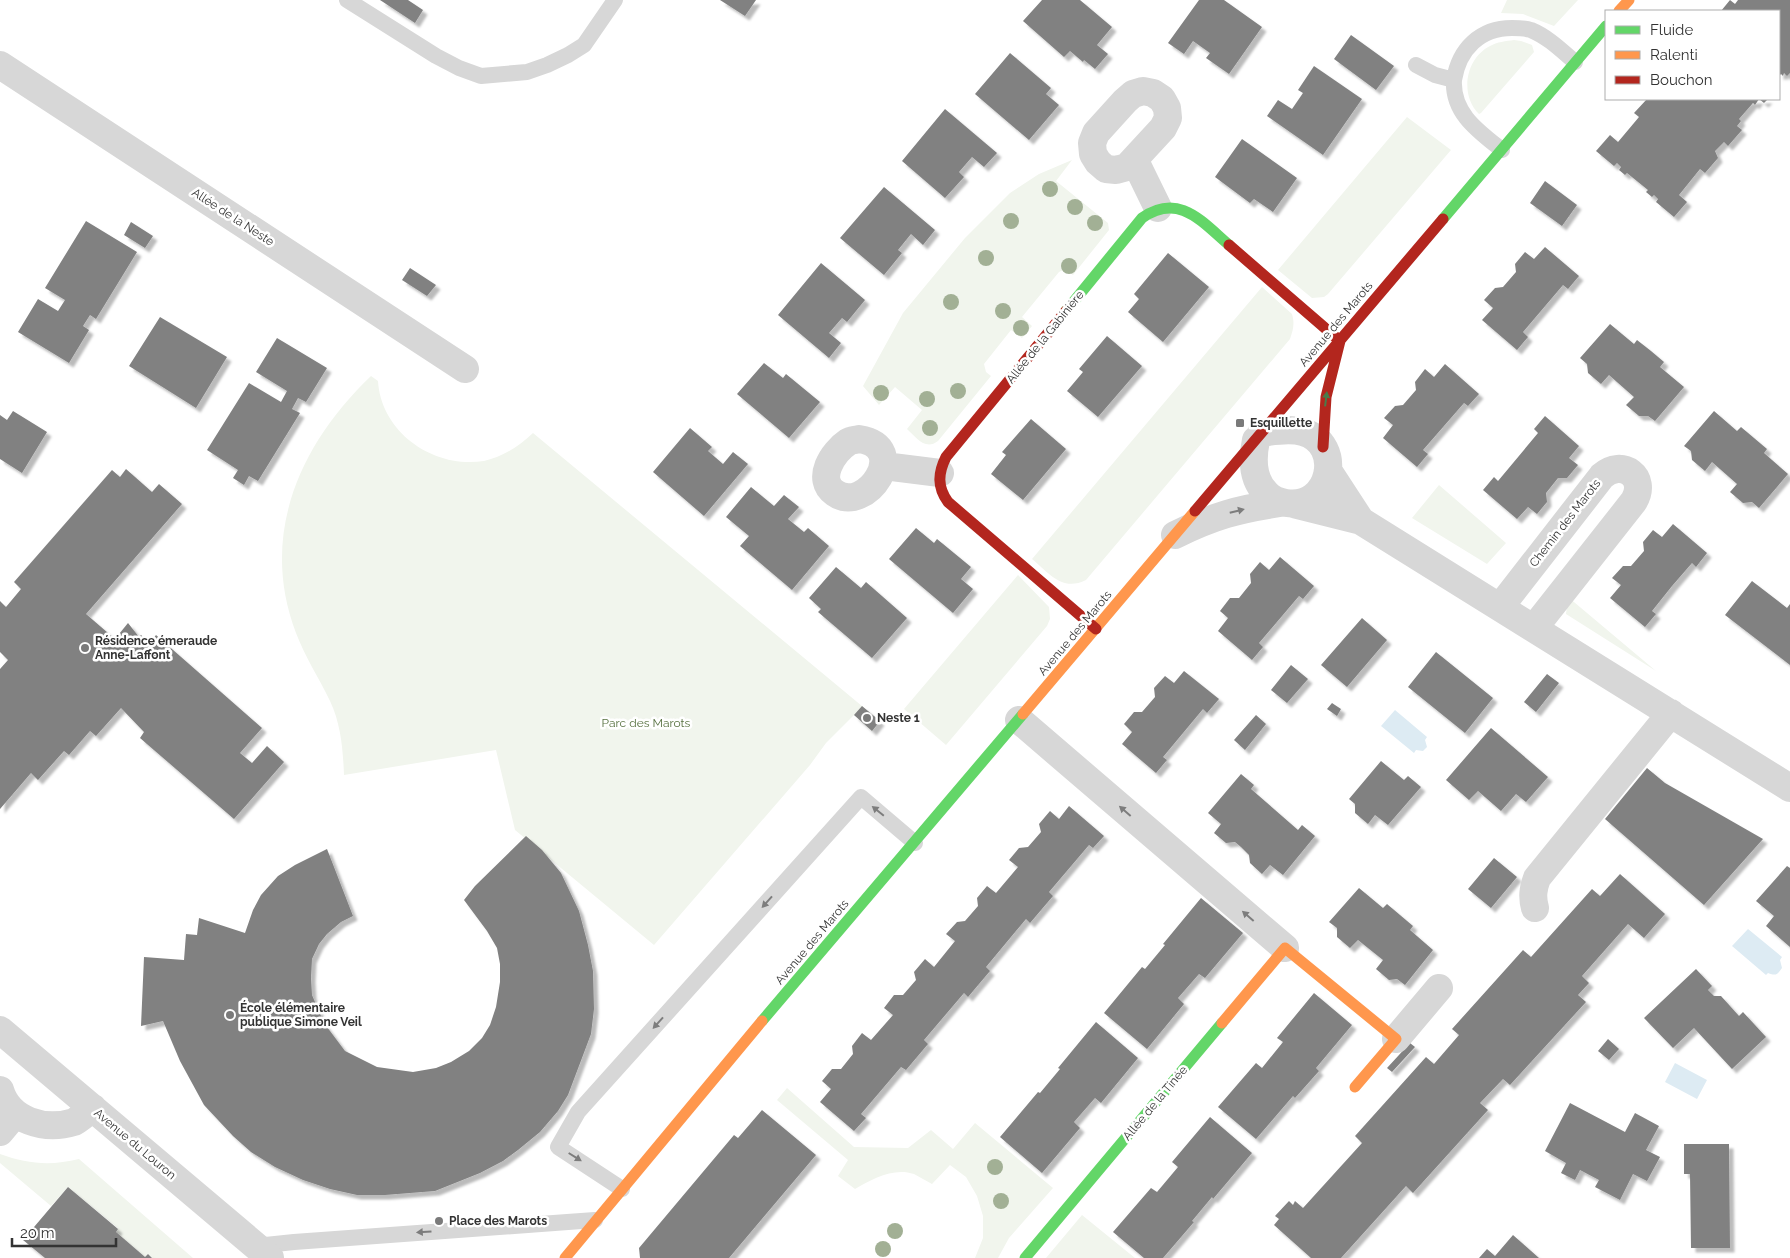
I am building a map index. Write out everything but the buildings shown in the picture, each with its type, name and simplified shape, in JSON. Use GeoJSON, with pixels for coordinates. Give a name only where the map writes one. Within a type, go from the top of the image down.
{"type":"FeatureCollection","features":[{"type":"Feature","properties":{"kind":"street"},"geometry":{"type":"LineString","coordinates":[[1620,10],[1628,0]]}},
{"type":"Feature","properties":{"kind":"street","name":"Avenue des Marots"},"geometry":{"type":"LineString","coordinates":[[565,1258],[595,1220],[1605,27]]}},
{"type":"Feature","properties":{"kind":"street","name":"Allée de la Neste"},"geometry":{"type":"LineString","coordinates":[[0,65],[465,369]]}},
{"type":"Feature","properties":{"kind":"street"},"geometry":{"type":"LineString","coordinates":[[1134,160],[1158,208],[1179,208],[1192,214],[1266,275],[1340,341],[1326,396],[1325,484],[1317,495],[1306,502],[1250,507],[1219,515],[1175,535]]}},
{"type":"Feature","properties":{"kind":"street","name":"Allée de la Gabinière"},"geometry":{"type":"LineString","coordinates":[[940,473],[946,457],[1142,218],[1158,208]]}},
{"type":"Feature","properties":{"kind":"street"},"geometry":{"type":"LineString","coordinates":[[1361,521],[1314,438],[1303,432],[1283,430],[1259,437],[1253,454],[1254,466],[1260,487],[1269,496],[1287,504],[1361,521],[1790,788]]}},
{"type":"Feature","properties":{"kind":"street"},"geometry":{"type":"LineString","coordinates":[[884,466],[940,473],[942,495],[948,502],[1096,628]]}},
{"type":"Feature","properties":{"kind":"street","name":"Chemin des Marots"},"geometry":{"type":"LineString","coordinates":[[1500,607],[1602,476],[1610,469],[1620,468],[1631,472],[1638,485],[1634,501],[1534,628]]}},
{"type":"Feature","properties":{"kind":"street"},"geometry":{"type":"LineString","coordinates":[[1534,908],[1532,898],[1537,878],[1671,713]]}},
{"type":"Feature","properties":{"kind":"street"},"geometry":{"type":"LineString","coordinates":[[1019,720],[1285,948],[1396,1039]]}},
{"type":"Feature","properties":{"kind":"street","name":"Allée de la Tinée"},"geometry":{"type":"LineString","coordinates":[[1025,1258],[1285,948]]}},
{"type":"Feature","properties":{"kind":"street"},"geometry":{"type":"LineString","coordinates":[[1355,1087],[1439,988]]}},
{"type":"Feature","properties":{"kind":"street","name":"Avenue du Louron"},"geometry":{"type":"LineString","coordinates":[[1,1033],[263,1252]]}},
{"type":"Feature","properties":{"kind":"street"},"geometry":{"type":"LineString","coordinates":[[0,1090],[8,1123],[32,1122],[55,1125],[75,1121],[92,1108]]}},
{"type":"Feature","properties":{"kind":"lane"},"geometry":{"type":"LineString","coordinates":[[347,0],[436,56],[459,68],[481,76],[527,72],[548,65],[568,55],[584,45],[615,0]]}},
{"type":"Feature","properties":{"kind":"lane"},"geometry":{"type":"LineString","coordinates":[[1502,150],[1468,122],[1456,99],[1454,80],[1457,65],[1465,49],[1477,38],[1496,29],[1528,29],[1542,35],[1575,62]]}},
{"type":"Feature","properties":{"kind":"lane"},"geometry":{"type":"LineString","coordinates":[[1416,65],[1435,75],[1454,80]]}},
{"type":"Feature","properties":{"kind":"lane"},"geometry":{"type":"LineString","coordinates":[[622,1189],[558,1147],[578,1112],[861,797],[915,843]]}},
{"type":"Feature","properties":{"kind":"lane"},"geometry":{"type":"LineString","coordinates":[[263,1252],[294,1242],[595,1220]]}},
{"type":"Feature","properties":{"kind":"green space"},"geometry":{"type":"Polygon","coordinates":[[[1507,0],[1578,0],[1554,26],[1523,14],[1501,13],[1507,0]]]}},
{"type":"Feature","properties":{"kind":"green space"},"geometry":{"type":"Polygon","coordinates":[[[1514,40],[1532,45],[1534,52],[1479,114],[1469,97],[1467,87],[1468,77],[1475,59],[1490,46],[1514,40]]]}},
{"type":"Feature","properties":{"kind":"green space"},"geometry":{"type":"Polygon","coordinates":[[[1407,117],[1451,150],[1328,294],[1324,297],[1312,298],[1278,270],[1407,117]]]}},
{"type":"Feature","properties":{"kind":"green space"},"geometry":{"type":"Polygon","coordinates":[[[1072,160],[1056,181],[1108,223],[1109,230],[1073,275],[1066,271],[1059,272],[1022,317],[1032,326],[1022,338],[1011,330],[984,364],[986,372],[991,376],[938,441],[933,444],[921,442],[907,429],[922,410],[895,387],[879,405],[863,386],[903,313],[965,238],[1010,193],[1039,174],[1072,160]]]}},
{"type":"Feature","properties":{"kind":"green space"},"geometry":{"type":"Polygon","coordinates":[[[1262,287],[1292,314],[1293,327],[1290,339],[1086,580],[1070,584],[1050,575],[1032,559],[1262,287]]]}},
{"type":"Feature","properties":{"kind":"green space","name":"Parc des Marots"},"geometry":{"type":"Polygon","coordinates":[[[371,376],[378,381],[381,399],[399,431],[429,453],[446,459],[465,462],[484,461],[498,457],[533,433],[880,721],[872,731],[854,715],[826,743],[810,765],[654,945],[515,830],[496,750],[344,775],[337,719],[296,633],[286,597],[282,562],[284,527],[293,494],[306,462],[324,432],[346,403],[371,376]]]}},
{"type":"Feature","properties":{"kind":"green space"},"geometry":{"type":"Polygon","coordinates":[[[1439,485],[1506,543],[1487,564],[1412,518],[1439,485]]]}},
{"type":"Feature","properties":{"kind":"green space"},"geometry":{"type":"Polygon","coordinates":[[[1018,575],[1049,607],[1050,619],[1047,626],[946,745],[904,709],[1018,575]]]}},
{"type":"Feature","properties":{"kind":"green space"},"geometry":{"type":"Polygon","coordinates":[[[1568,597],[1656,671],[1566,614],[1568,597]]]}},
{"type":"Feature","properties":{"kind":"green space"},"geometry":{"type":"Polygon","coordinates":[[[787,1088],[854,1147],[908,1148],[931,1130],[953,1149],[975,1123],[1053,1188],[1009,1238],[998,1258],[975,1258],[983,1238],[983,1216],[977,1196],[966,1177],[950,1165],[932,1184],[914,1174],[899,1172],[883,1175],[855,1189],[838,1176],[848,1160],[777,1100],[787,1088]]]}},
{"type":"Feature","properties":{"kind":"green space"},"geometry":{"type":"Polygon","coordinates":[[[0,1154],[39,1163],[59,1163],[79,1159],[193,1258],[152,1258],[148,1254],[145,1257],[116,1232],[118,1228],[68,1187],[51,1206],[0,1163],[0,1154]]]}},
{"type":"Feature","properties":{"kind":"green space"},"geometry":{"type":"Polygon","coordinates":[[[1082,1215],[1135,1258],[1046,1258],[1082,1215]]]}},
{"type":"Feature","properties":{"kind":"shaded area"},"geometry":{"type":"Polygon","coordinates":[[[1395,710],[1427,737],[1425,740],[1427,747],[1423,751],[1416,750],[1414,753],[1381,726],[1395,710]]]}},
{"type":"Feature","properties":{"kind":"shaded area"},"geometry":{"type":"Polygon","coordinates":[[[1748,929],[1782,957],[1780,960],[1782,968],[1775,975],[1768,973],[1766,975],[1732,946],[1748,929]]]}},
{"type":"Feature","properties":{"kind":"shaded area"},"geometry":{"type":"Polygon","coordinates":[[[1675,1063],[1707,1080],[1697,1099],[1665,1082],[1675,1063]]]}},
{"type":"Feature","properties":{"kind":"traffic: fast"},"geometry":{"type":"LineString","coordinates":[[1443,219],[1605,27]]}},
{"type":"Feature","properties":{"kind":"traffic: fast"},"geometry":{"type":"LineString","coordinates":[[1066,311],[1142,218],[1155,211],[1167,208],[1179,209],[1189,213],[1199,219],[1229,245]]}},
{"type":"Feature","properties":{"kind":"traffic: fast"},"geometry":{"type":"LineString","coordinates":[[762,1021],[1023,714]]}},
{"type":"Feature","properties":{"kind":"traffic: fast"},"geometry":{"type":"LineString","coordinates":[[1025,1258],[1222,1023]]}},
{"type":"Feature","properties":{"kind":"traffic: slow"},"geometry":{"type":"LineString","coordinates":[[1620,10],[1629,0]]}},
{"type":"Feature","properties":{"kind":"traffic: slow"},"geometry":{"type":"LineString","coordinates":[[1023,714],[1195,511]]}},
{"type":"Feature","properties":{"kind":"traffic: slow"},"geometry":{"type":"LineString","coordinates":[[1222,1023],[1285,948],[1396,1039],[1355,1087]]}},
{"type":"Feature","properties":{"kind":"traffic: slow"},"geometry":{"type":"LineString","coordinates":[[565,1258],[762,1021]]}},
{"type":"Feature","properties":{"kind":"traffic: jam"},"geometry":{"type":"LineString","coordinates":[[1195,511],[1443,219]]}},
{"type":"Feature","properties":{"kind":"traffic: jam"},"geometry":{"type":"LineString","coordinates":[[1229,245],[1340,341],[1326,397],[1323,447]]}},
{"type":"Feature","properties":{"kind":"traffic: jam"},"geometry":{"type":"LineString","coordinates":[[1066,311],[946,457],[941,469],[940,485],[948,502],[1096,629]]}},
{"type":"Feature","properties":{"kind":"place","name":"Esquillette"},"geometry":{"type":"Point","coordinates":[1240,423]}},
{"type":"Feature","properties":{"kind":"place","name":"Résidence émeraude Anne-Laffont"},"geometry":{"type":"Point","coordinates":[85,648]}},
{"type":"Feature","properties":{"kind":"place","name":"Neste 1"},"geometry":{"type":"Point","coordinates":[867,718]}},
{"type":"Feature","properties":{"kind":"place","name":"École élémentaire publique Simone Veil"},"geometry":{"type":"Point","coordinates":[230,1015]}},
{"type":"Feature","properties":{"kind":"place","name":"Place des Marots"},"geometry":{"type":"Point","coordinates":[439,1221]}}]}
